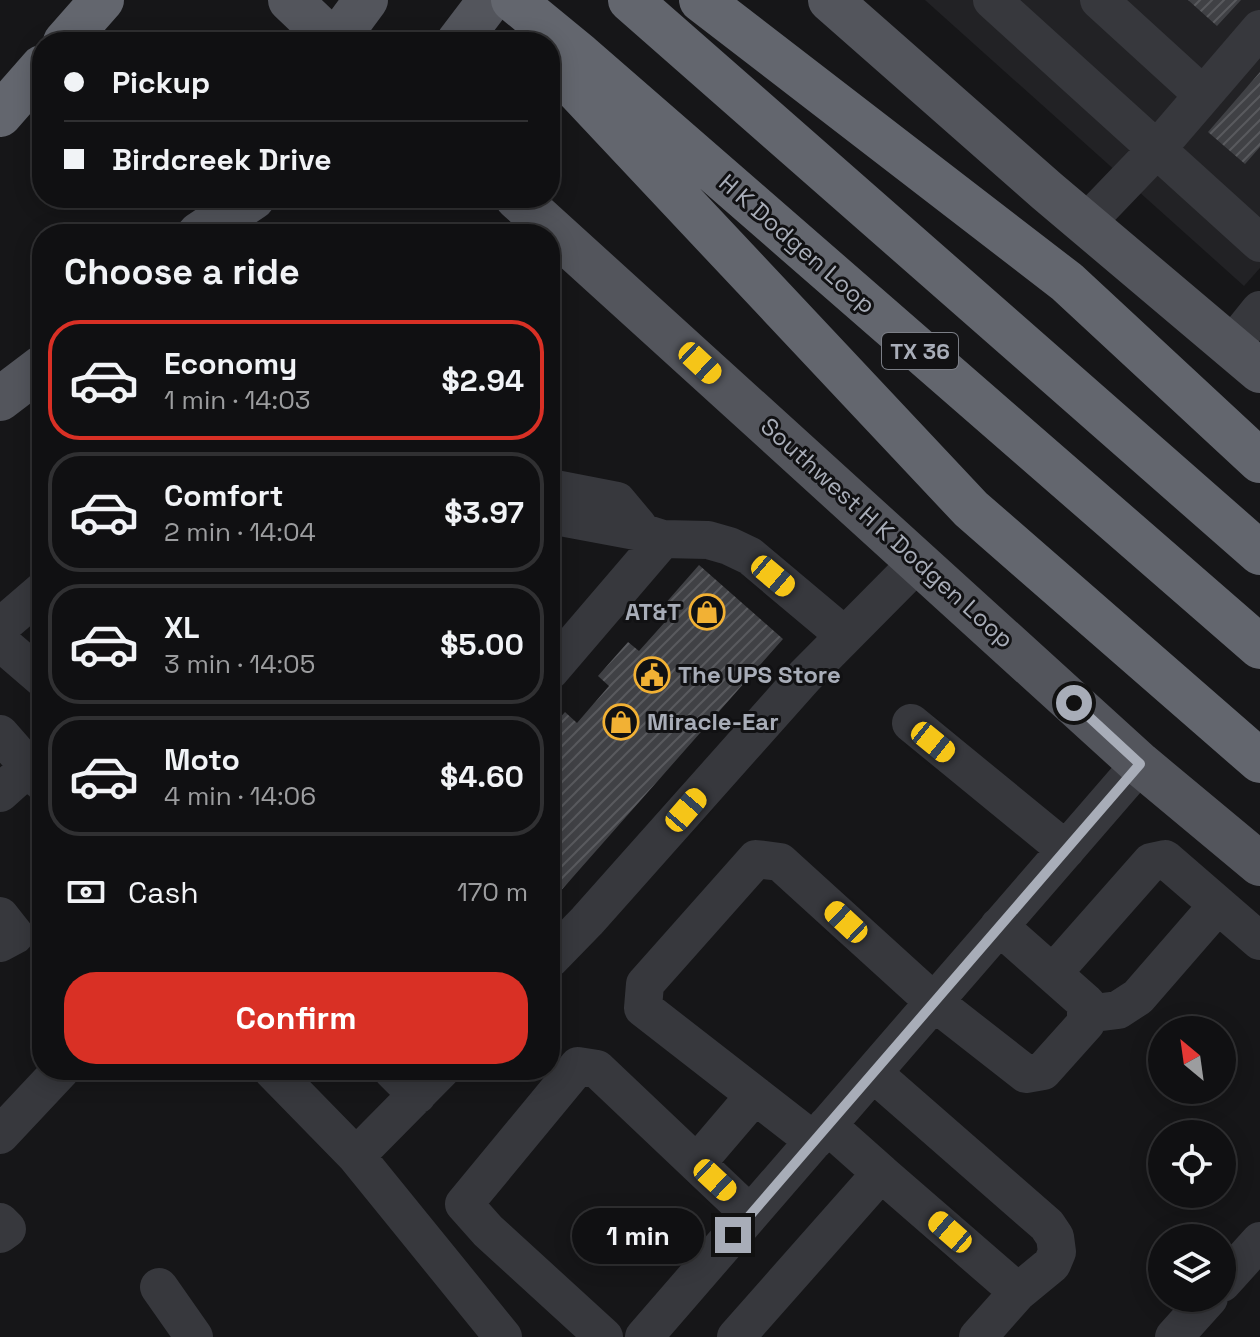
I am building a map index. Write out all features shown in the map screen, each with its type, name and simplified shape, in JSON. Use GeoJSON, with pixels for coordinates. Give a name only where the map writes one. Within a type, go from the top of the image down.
{"type":"FeatureCollection","features":[{"type":"Feature","properties":{"kind":"highway"},"geometry":{"type":"LineString","coordinates":[[74,32],[102,0]]}},
{"type":"Feature","properties":{"kind":"highway"},"geometry":{"type":"LineString","coordinates":[[492,0],[528,32]]}},
{"type":"Feature","properties":{"kind":"highway","name":"H K Dodgen Loop"},"geometry":{"type":"LineString","coordinates":[[513,0],[537,32]]}},
{"type":"Feature","properties":{"kind":"highway","name":"TX 36"},"geometry":{"type":"LineString","coordinates":[[630,0],[1260,553]]}},
{"type":"Feature","properties":{"kind":"highway"},"geometry":{"type":"LineString","coordinates":[[701,0],[1067,282],[1260,461]]}},
{"type":"Feature","properties":{"kind":"highway","name":"H K Dodgen Loop"},"geometry":{"type":"LineString","coordinates":[[560,60],[1260,647]]}},
{"type":"Feature","properties":{"kind":"highway"},"geometry":{"type":"LineString","coordinates":[[560,61],[971,509],[1260,761]]}},
{"type":"Feature","properties":{"kind":"highway"},"geometry":{"type":"LineString","coordinates":[[0,115],[32,78]]}},
{"type":"Feature","properties":{"kind":"main road"},"geometry":{"type":"LineString","coordinates":[[290,0],[324,32]]}},
{"type":"Feature","properties":{"kind":"main road"},"geometry":{"type":"LineString","coordinates":[[342,32],[366,0]]}},
{"type":"Feature","properties":{"kind":"main road"},"geometry":{"type":"LineString","coordinates":[[466,32],[492,0]]}},
{"type":"Feature","properties":{"kind":"main road"},"geometry":{"type":"LineString","coordinates":[[830,0],[1085,224],[1245,359]]}},
{"type":"Feature","properties":{"kind":"main road"},"geometry":{"type":"LineString","coordinates":[[194,224],[206,208]]}},
{"type":"Feature","properties":{"kind":"main road"},"geometry":{"type":"LineString","coordinates":[[214,224],[238,208]]}},
{"type":"Feature","properties":{"kind":"main road","name":"Southwest H K Dodgen Loop"},"geometry":{"type":"LineString","coordinates":[[528,208],[546,224]]}},
{"type":"Feature","properties":{"kind":"main road","name":"Southwest H K Dodgen Loop"},"geometry":{"type":"LineString","coordinates":[[560,237],[1140,764],[1260,864]]}},
{"type":"Feature","properties":{"kind":"main road"},"geometry":{"type":"LineString","coordinates":[[0,399],[32,375]]}},
{"type":"Feature","properties":{"kind":"street"},"geometry":{"type":"LineString","coordinates":[[992,0],[1157,149],[1255,228]]}},
{"type":"Feature","properties":{"kind":"street"},"geometry":{"type":"LineString","coordinates":[[1099,0],[1203,95]]}},
{"type":"Feature","properties":{"kind":"street"},"geometry":{"type":"LineString","coordinates":[[1085,224],[1157,149],[1260,29]]}},
{"type":"Feature","properties":{"kind":"street"},"geometry":{"type":"LineString","coordinates":[[1245,359],[1260,310]]}},
{"type":"Feature","properties":{"kind":"street"},"geometry":{"type":"LineString","coordinates":[[560,515],[652,535],[708,540],[729,546],[750,556],[844,635]]}},
{"type":"Feature","properties":{"kind":"street"},"geometry":{"type":"LineString","coordinates":[[560,658],[652,535]]}},
{"type":"Feature","properties":{"kind":"street"},"geometry":{"type":"LineString","coordinates":[[560,949],[844,635],[918,562]]}},
{"type":"Feature","properties":{"kind":"street"},"geometry":{"type":"LineString","coordinates":[[0,627],[32,600]]}},
{"type":"Feature","properties":{"kind":"street"},"geometry":{"type":"LineString","coordinates":[[0,642],[32,669]]}},
{"type":"Feature","properties":{"kind":"street"},"geometry":{"type":"LineString","coordinates":[[911,723],[1066,850]]}},
{"type":"Feature","properties":{"kind":"street"},"geometry":{"type":"LineString","coordinates":[[0,734],[32,770]]}},
{"type":"Feature","properties":{"kind":"street"},"geometry":{"type":"LineString","coordinates":[[644,1337],[1140,764]]}},
{"type":"Feature","properties":{"kind":"street"},"geometry":{"type":"LineString","coordinates":[[0,793],[32,776]]}},
{"type":"Feature","properties":{"kind":"street"},"geometry":{"type":"LineString","coordinates":[[999,926],[1086,1003],[1086,1023],[1043,1071],[1026,1074],[934,1002],[780,862],[756,859],[645,984],[643,1008],[755,1095],[881,1173],[1018,1292]]}},
{"type":"Feature","properties":{"kind":"street"},"geometry":{"type":"LineString","coordinates":[[1053,973],[1151,862],[1165,859],[1260,941]]}},
{"type":"Feature","properties":{"kind":"street"},"geometry":{"type":"LineString","coordinates":[[1086,1014],[1118,1010],[1138,997],[1218,905]]}},
{"type":"Feature","properties":{"kind":"street"},"geometry":{"type":"LineString","coordinates":[[0,916],[15,935],[0,943]]}},
{"type":"Feature","properties":{"kind":"street"},"geometry":{"type":"LineString","coordinates":[[423,1238],[464,1204],[578,1066],[597,1069],[750,1214]]}},
{"type":"Feature","properties":{"kind":"street"},"geometry":{"type":"LineString","coordinates":[[873,1073],[1047,1225],[1055,1237],[1057,1252],[1052,1264],[1018,1292],[978,1337]]}},
{"type":"Feature","properties":{"kind":"street"},"geometry":{"type":"LineString","coordinates":[[0,1135],[52,1080]]}},
{"type":"Feature","properties":{"kind":"street"},"geometry":{"type":"LineString","coordinates":[[282,1080],[356,1156],[503,1337]]}},
{"type":"Feature","properties":{"kind":"street"},"geometry":{"type":"LineString","coordinates":[[356,1156],[414,1080]]}},
{"type":"Feature","properties":{"kind":"street"},"geometry":{"type":"LineString","coordinates":[[697,1163],[755,1095]]}},
{"type":"Feature","properties":{"kind":"street"},"geometry":{"type":"LineString","coordinates":[[736,1337],[881,1173]]}},
{"type":"Feature","properties":{"kind":"street"},"geometry":{"type":"LineString","coordinates":[[464,1204],[488,1231],[604,1337]]}},
{"type":"Feature","properties":{"kind":"street"},"geometry":{"type":"LineString","coordinates":[[0,1222],[7,1229],[0,1234]]}},
{"type":"Feature","properties":{"kind":"street"},"geometry":{"type":"LineString","coordinates":[[1236,1269],[1258,1246]]}},
{"type":"Feature","properties":{"kind":"street"},"geometry":{"type":"LineString","coordinates":[[159,1287],[194,1337]]}},
{"type":"Feature","properties":{"kind":"street"},"geometry":{"type":"LineString","coordinates":[[1174,1337],[1196,1312]]}},
{"type":"Feature","properties":{"kind":"shaded area"},"geometry":{"type":"Polygon","coordinates":[[[925,0],[1260,0],[1260,268],[1244,286],[925,0]]]}},
{"type":"Feature","properties":{"kind":"building"},"geometry":{"type":"Polygon","coordinates":[[[1188,0],[1241,0],[1217,26],[1188,0]]]}},
{"type":"Feature","properties":{"kind":"building"},"geometry":{"type":"Polygon","coordinates":[[[1260,72],[1260,147],[1245,164],[1208,132],[1260,72]]]}},
{"type":"Feature","properties":{"kind":"building"},"geometry":{"type":"Polygon","coordinates":[[[699,565],[783,639],[560,892],[560,718],[565,712],[577,723],[609,686],[598,676],[628,642],[639,651],[673,613],[664,605],[699,565]]]}},
{"type":"Feature","properties":{"kind":"place","name":"AT&T"},"geometry":{"type":"Point","coordinates":[707,612]}},
{"type":"Feature","properties":{"kind":"place","name":"The UPS Store"},"geometry":{"type":"Point","coordinates":[652,675]}},
{"type":"Feature","properties":{"kind":"place","name":"Miracle-Ear"},"geometry":{"type":"Point","coordinates":[621,722]}},
{"type":"Feature","properties":{"kind":"route"},"geometry":{"type":"LineString","coordinates":[[733,1235],[1140,764],[1074,703]]}}]}
